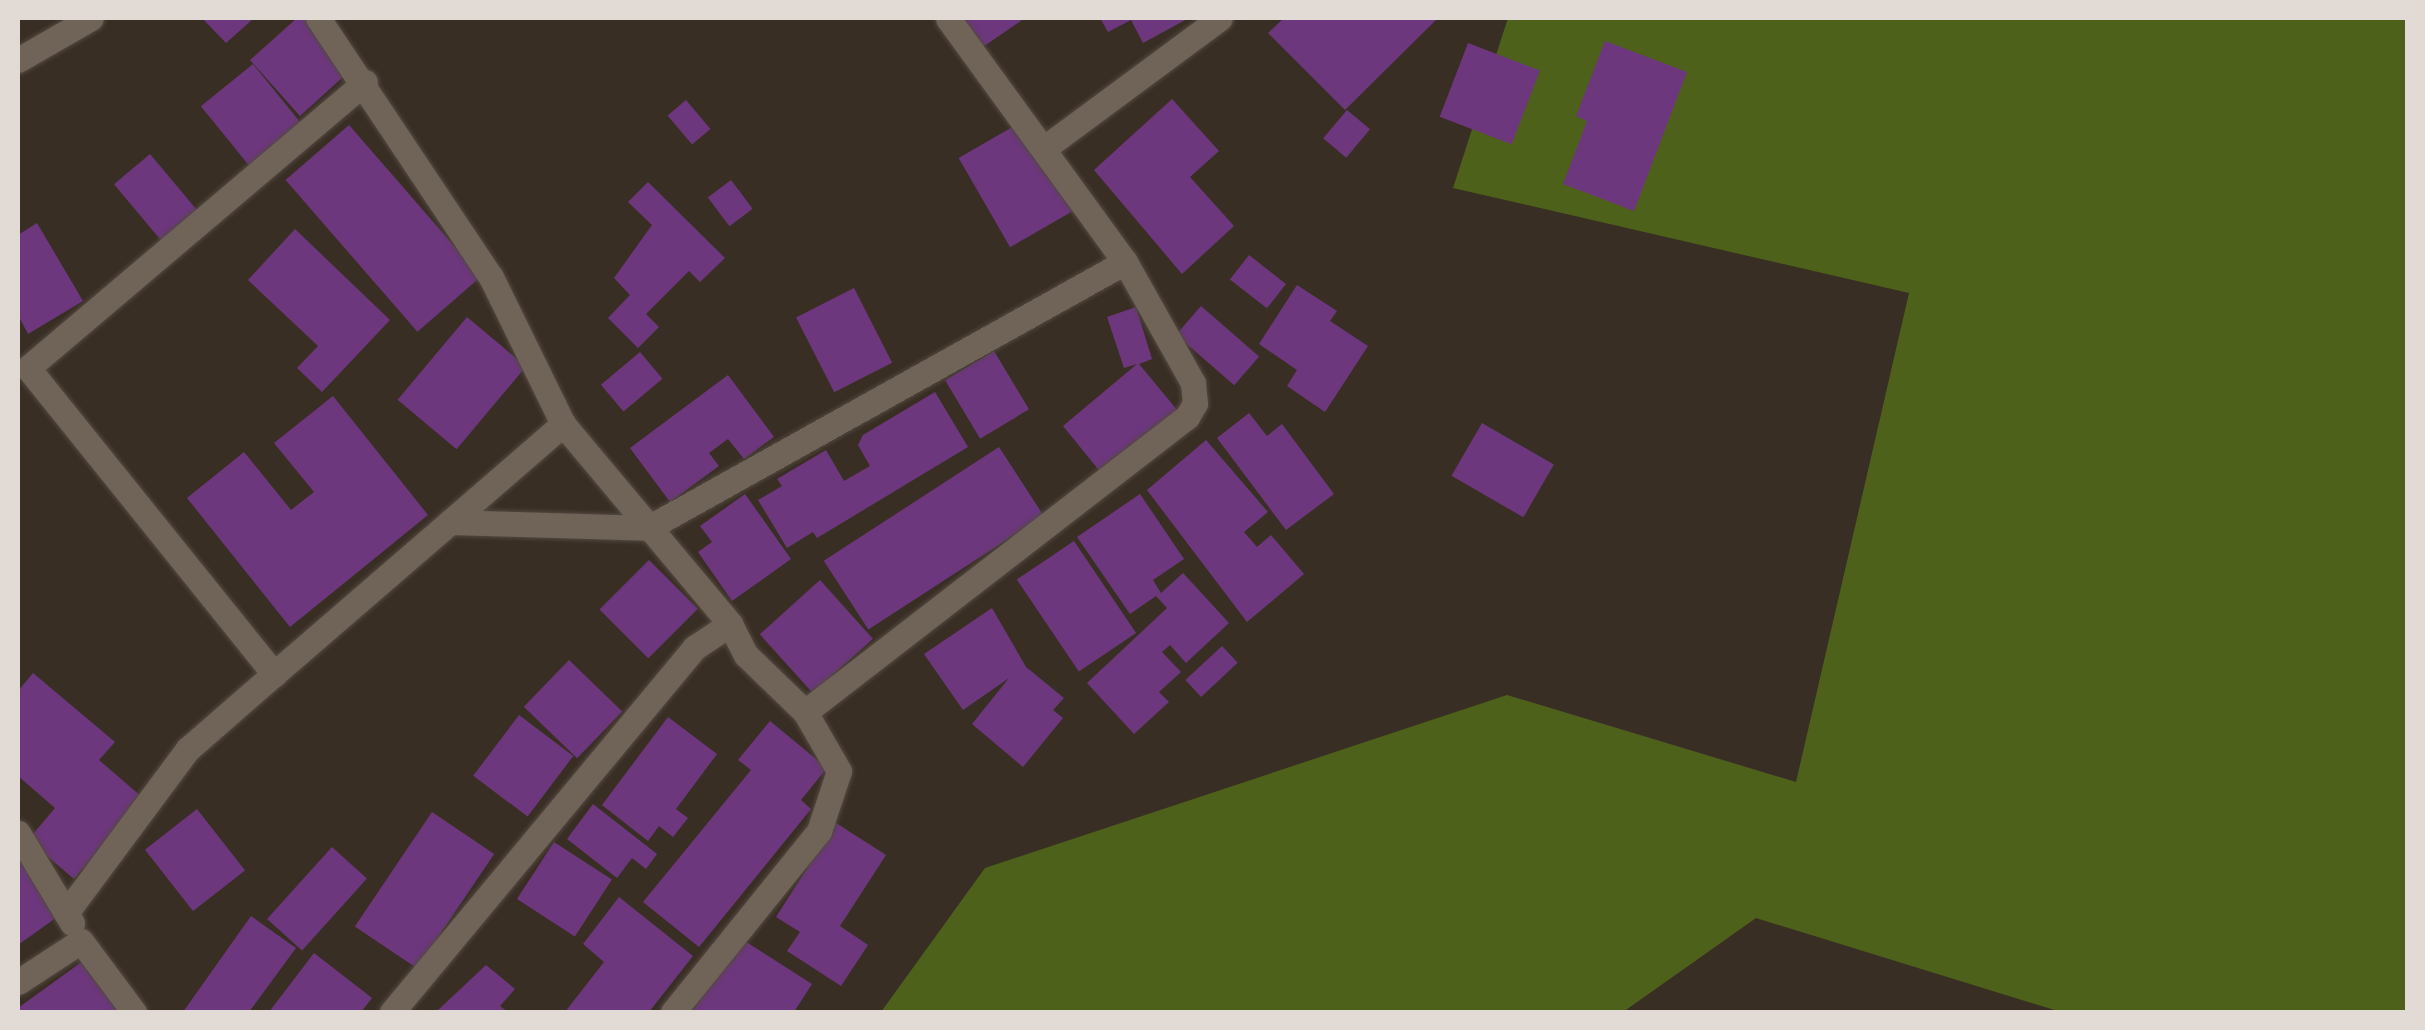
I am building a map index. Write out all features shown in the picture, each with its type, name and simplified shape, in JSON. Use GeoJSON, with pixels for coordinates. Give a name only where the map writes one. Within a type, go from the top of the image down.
{"type":"FeatureCollection","features":[{"type":"Feature","properties":{"kind":"street"},"geometry":{"type":"LineString","coordinates":[[18,60],[91,18]]}},
{"type":"Feature","properties":{"kind":"street"},"geometry":{"type":"LineString","coordinates":[[318,18],[365,82],[491,277],[563,424],[730,624],[746,655],[805,712],[839,771],[819,831],[673,1012]]}},
{"type":"Feature","properties":{"kind":"street"},"geometry":{"type":"LineString","coordinates":[[805,712],[1187,417],[1193,383],[1125,262],[1047,146],[948,18]]}},
{"type":"Feature","properties":{"kind":"street"},"geometry":{"type":"LineString","coordinates":[[1047,146],[1220,18]]}},
{"type":"Feature","properties":{"kind":"street"},"geometry":{"type":"LineString","coordinates":[[274,674],[23,373],[365,82]]}},
{"type":"Feature","properties":{"kind":"street"},"geometry":{"type":"LineString","coordinates":[[450,522],[648,528],[1125,262]]}},
{"type":"Feature","properties":{"kind":"street"},"geometry":{"type":"LineString","coordinates":[[66,913],[188,749],[563,424]]}},
{"type":"Feature","properties":{"kind":"street"},"geometry":{"type":"LineString","coordinates":[[392,1012],[694,648],[730,624]]}},
{"type":"Feature","properties":{"kind":"street"},"geometry":{"type":"LineString","coordinates":[[18,833],[82,940],[134,1012]]}},
{"type":"Feature","properties":{"kind":"street"},"geometry":{"type":"LineString","coordinates":[[18,982],[82,940]]}},
{"type":"Feature","properties":{"kind":"green space"},"geometry":{"type":"Polygon","coordinates":[[[1508,18],[2407,18],[2407,1012],[2061,1012],[1756,918],[1623,1012],[881,1012],[985,868],[1507,695],[1796,782],[1909,293],[1453,188],[1508,18]]]}},
{"type":"Feature","properties":{"kind":"building"},"geometry":{"type":"Polygon","coordinates":[[[202,18],[254,18],[226,43],[202,18]]]}},
{"type":"Feature","properties":{"kind":"building"},"geometry":{"type":"Polygon","coordinates":[[[297,18],[307,18],[353,68],[300,116],[250,60],[297,18]]]}},
{"type":"Feature","properties":{"kind":"building"},"geometry":{"type":"Polygon","coordinates":[[[958,18],[1025,18],[980,49],[958,18]]]}},
{"type":"Feature","properties":{"kind":"building"},"geometry":{"type":"Polygon","coordinates":[[[1100,18],[1189,18],[1143,43],[1131,20],[1108,32],[1100,18]]]}},
{"type":"Feature","properties":{"kind":"building"},"geometry":{"type":"Polygon","coordinates":[[[1284,18],[1438,18],[1345,110],[1268,33],[1284,18]]]}},
{"type":"Feature","properties":{"kind":"building"},"geometry":{"type":"Polygon","coordinates":[[[1605,41],[1687,72],[1634,211],[1563,184],[1587,121],[1576,116],[1605,41]]]}},
{"type":"Feature","properties":{"kind":"building"},"geometry":{"type":"Polygon","coordinates":[[[1468,43],[1540,71],[1512,144],[1440,117],[1468,43]]]}},
{"type":"Feature","properties":{"kind":"building"},"geometry":{"type":"Polygon","coordinates":[[[253,64],[301,124],[249,166],[201,106],[253,64]]]}},
{"type":"Feature","properties":{"kind":"building"},"geometry":{"type":"Polygon","coordinates":[[[1172,99],[1219,151],[1190,177],[1234,226],[1182,274],[1094,170],[1172,99]]]}},
{"type":"Feature","properties":{"kind":"building"},"geometry":{"type":"Polygon","coordinates":[[[686,100],[710,129],[692,145],[668,115],[686,100]]]}},
{"type":"Feature","properties":{"kind":"building"},"geometry":{"type":"Polygon","coordinates":[[[1347,110],[1370,129],[1346,158],[1323,138],[1347,110]]]}},
{"type":"Feature","properties":{"kind":"building"},"geometry":{"type":"Polygon","coordinates":[[[1021,122],[1072,211],[1010,247],[959,158],[1021,122]]]}},
{"type":"Feature","properties":{"kind":"building"},"geometry":{"type":"Polygon","coordinates":[[[349,125],[481,277],[417,332],[286,180],[349,125]]]}},
{"type":"Feature","properties":{"kind":"building"},"geometry":{"type":"Polygon","coordinates":[[[150,154],[198,211],[162,241],[114,184],[150,154]]]}},
{"type":"Feature","properties":{"kind":"building"},"geometry":{"type":"Polygon","coordinates":[[[731,180],[753,209],[730,226],[708,197],[731,180]]]}},
{"type":"Feature","properties":{"kind":"building"},"geometry":{"type":"Polygon","coordinates":[[[648,182],[725,258],[700,282],[689,271],[646,314],[659,327],[638,348],[608,318],[630,295],[614,278],[652,225],[628,202],[648,182]]]}},
{"type":"Feature","properties":{"kind":"building"},"geometry":{"type":"Polygon","coordinates":[[[37,223],[83,301],[28,334],[18,315],[18,235],[37,223]]]}},
{"type":"Feature","properties":{"kind":"building"},"geometry":{"type":"Polygon","coordinates":[[[295,229],[390,320],[322,392],[297,368],[318,346],[248,280],[295,229]]]}},
{"type":"Feature","properties":{"kind":"building"},"geometry":{"type":"Polygon","coordinates":[[[1249,255],[1286,284],[1267,308],[1230,279],[1249,255]]]}},
{"type":"Feature","properties":{"kind":"building"},"geometry":{"type":"Polygon","coordinates":[[[1297,285],[1337,311],[1330,321],[1368,346],[1325,412],[1287,386],[1297,370],[1259,344],[1297,285]]]}},
{"type":"Feature","properties":{"kind":"building"},"geometry":{"type":"Polygon","coordinates":[[[854,288],[892,363],[834,392],[796,318],[854,288]]]}},
{"type":"Feature","properties":{"kind":"building"},"geometry":{"type":"Polygon","coordinates":[[[1201,306],[1259,357],[1234,385],[1176,335],[1201,306]]]}},
{"type":"Feature","properties":{"kind":"building"},"geometry":{"type":"Polygon","coordinates":[[[1136,307],[1152,359],[1139,364],[1178,411],[1102,474],[1063,426],[1137,364],[1124,368],[1107,317],[1136,307]]]}},
{"type":"Feature","properties":{"kind":"building"},"geometry":{"type":"Polygon","coordinates":[[[467,317],[526,366],[457,449],[398,400],[467,317]]]}},
{"type":"Feature","properties":{"kind":"building"},"geometry":{"type":"Polygon","coordinates":[[[994,351],[1029,409],[980,439],[945,380],[994,351]]]}},
{"type":"Feature","properties":{"kind":"building"},"geometry":{"type":"Polygon","coordinates":[[[640,352],[662,379],[623,412],[601,385],[640,352]]]}},
{"type":"Feature","properties":{"kind":"building"},"geometry":{"type":"Polygon","coordinates":[[[728,375],[774,437],[744,459],[728,439],[709,453],[719,466],[670,502],[630,448],[728,375]]]}},
{"type":"Feature","properties":{"kind":"building"},"geometry":{"type":"Polygon","coordinates":[[[935,392],[968,447],[817,538],[813,532],[787,548],[758,500],[782,486],[777,479],[826,450],[844,481],[870,466],[858,445],[863,435],[935,392]]]}},
{"type":"Feature","properties":{"kind":"building"},"geometry":{"type":"Polygon","coordinates":[[[333,396],[428,515],[290,627],[187,498],[244,452],[291,510],[314,492],[274,443],[333,396]]]}},
{"type":"Feature","properties":{"kind":"building"},"geometry":{"type":"Polygon","coordinates":[[[1249,413],[1267,436],[1282,424],[1334,494],[1286,530],[1217,438],[1249,413]]]}},
{"type":"Feature","properties":{"kind":"building"},"geometry":{"type":"Polygon","coordinates":[[[1482,423],[1554,464],[1523,517],[1452,476],[1482,423]]]}},
{"type":"Feature","properties":{"kind":"building"},"geometry":{"type":"Polygon","coordinates":[[[1206,440],[1268,512],[1244,532],[1257,547],[1271,535],[1304,574],[1247,622],[1147,490],[1206,440]]]}},
{"type":"Feature","properties":{"kind":"building"},"geometry":{"type":"Polygon","coordinates":[[[999,447],[1044,516],[868,630],[824,561],[999,447]]]}},
{"type":"Feature","properties":{"kind":"building"},"geometry":{"type":"Polygon","coordinates":[[[745,494],[791,559],[732,601],[698,552],[712,542],[700,526],[745,494]]]}},
{"type":"Feature","properties":{"kind":"building"},"geometry":{"type":"Polygon","coordinates":[[[1140,494],[1184,559],[1153,580],[1161,593],[1183,573],[1229,623],[1186,663],[1170,645],[1162,652],[1181,672],[1159,692],[1169,702],[1134,734],[1087,683],[1167,608],[1156,596],[1130,614],[1077,537],[1140,494]]]}},
{"type":"Feature","properties":{"kind":"building"},"geometry":{"type":"Polygon","coordinates":[[[1074,541],[1136,633],[1079,672],[1017,580],[1074,541]]]}},
{"type":"Feature","properties":{"kind":"building"},"geometry":{"type":"Polygon","coordinates":[[[649,560],[698,609],[648,658],[600,609],[649,560]]]}},
{"type":"Feature","properties":{"kind":"building"},"geometry":{"type":"Polygon","coordinates":[[[820,580],[873,639],[813,693],[760,634],[820,580]]]}},
{"type":"Feature","properties":{"kind":"building"},"geometry":{"type":"Polygon","coordinates":[[[992,608],[1026,667],[1064,698],[1053,710],[1063,718],[1023,767],[972,724],[1009,678],[963,710],[924,654],[992,608]]]}},
{"type":"Feature","properties":{"kind":"building"},"geometry":{"type":"Polygon","coordinates":[[[1222,646],[1238,663],[1201,697],[1185,680],[1222,646]]]}},
{"type":"Feature","properties":{"kind":"building"},"geometry":{"type":"Polygon","coordinates":[[[569,660],[622,711],[577,758],[524,707],[569,660]]]}},
{"type":"Feature","properties":{"kind":"building"},"geometry":{"type":"Polygon","coordinates":[[[33,673],[115,742],[99,760],[143,798],[74,879],[28,840],[55,808],[18,776],[18,691],[33,673]]]}},
{"type":"Feature","properties":{"kind":"building"},"geometry":{"type":"Polygon","coordinates":[[[519,715],[573,756],[528,817],[473,776],[519,715]]]}},
{"type":"Feature","properties":{"kind":"building"},"geometry":{"type":"Polygon","coordinates":[[[668,717],[717,754],[676,809],[688,818],[673,837],[659,826],[648,841],[602,805],[668,717]]]}},
{"type":"Feature","properties":{"kind":"building"},"geometry":{"type":"Polygon","coordinates":[[[770,721],[827,768],[801,800],[811,809],[699,947],[643,902],[751,770],[738,760],[770,721]]]}},
{"type":"Feature","properties":{"kind":"building"},"geometry":{"type":"Polygon","coordinates":[[[593,804],[657,854],[646,869],[632,858],[617,878],[567,839],[593,804]]]}},
{"type":"Feature","properties":{"kind":"building"},"geometry":{"type":"Polygon","coordinates":[[[197,809],[245,870],[193,911],[145,850],[197,809]]]}},
{"type":"Feature","properties":{"kind":"building"},"geometry":{"type":"Polygon","coordinates":[[[432,812],[494,854],[417,968],[355,926],[432,812]]]}},
{"type":"Feature","properties":{"kind":"building"},"geometry":{"type":"Polygon","coordinates":[[[836,823],[886,855],[840,926],[868,945],[841,986],[787,951],[800,932],[776,917],[836,823]]]}},
{"type":"Feature","properties":{"kind":"building"},"geometry":{"type":"Polygon","coordinates":[[[554,842],[612,880],[575,937],[517,899],[554,842]]]}},
{"type":"Feature","properties":{"kind":"building"},"geometry":{"type":"Polygon","coordinates":[[[332,847],[367,878],[302,951],[267,919],[332,847]]]}},
{"type":"Feature","properties":{"kind":"building"},"geometry":{"type":"Polygon","coordinates":[[[18,854],[60,915],[18,945],[18,854]]]}},
{"type":"Feature","properties":{"kind":"building"},"geometry":{"type":"Polygon","coordinates":[[[619,897],[693,956],[649,1012],[565,1012],[604,962],[583,944],[619,897]]]}},
{"type":"Feature","properties":{"kind":"building"},"geometry":{"type":"Polygon","coordinates":[[[251,916],[296,948],[249,1012],[183,1012],[251,916]]]}},
{"type":"Feature","properties":{"kind":"building"},"geometry":{"type":"Polygon","coordinates":[[[740,938],[812,984],[794,1012],[692,1012],[740,938]]]}},
{"type":"Feature","properties":{"kind":"building"},"geometry":{"type":"Polygon","coordinates":[[[314,953],[372,998],[361,1012],[269,1012],[314,953]]]}},
{"type":"Feature","properties":{"kind":"building"},"geometry":{"type":"Polygon","coordinates":[[[87,958],[127,1012],[21,1012],[18,1008],[87,958]]]}},
{"type":"Feature","properties":{"kind":"building"},"geometry":{"type":"Polygon","coordinates":[[[486,965],[515,989],[500,1006],[508,1012],[436,1012],[486,965]]]}}]}
